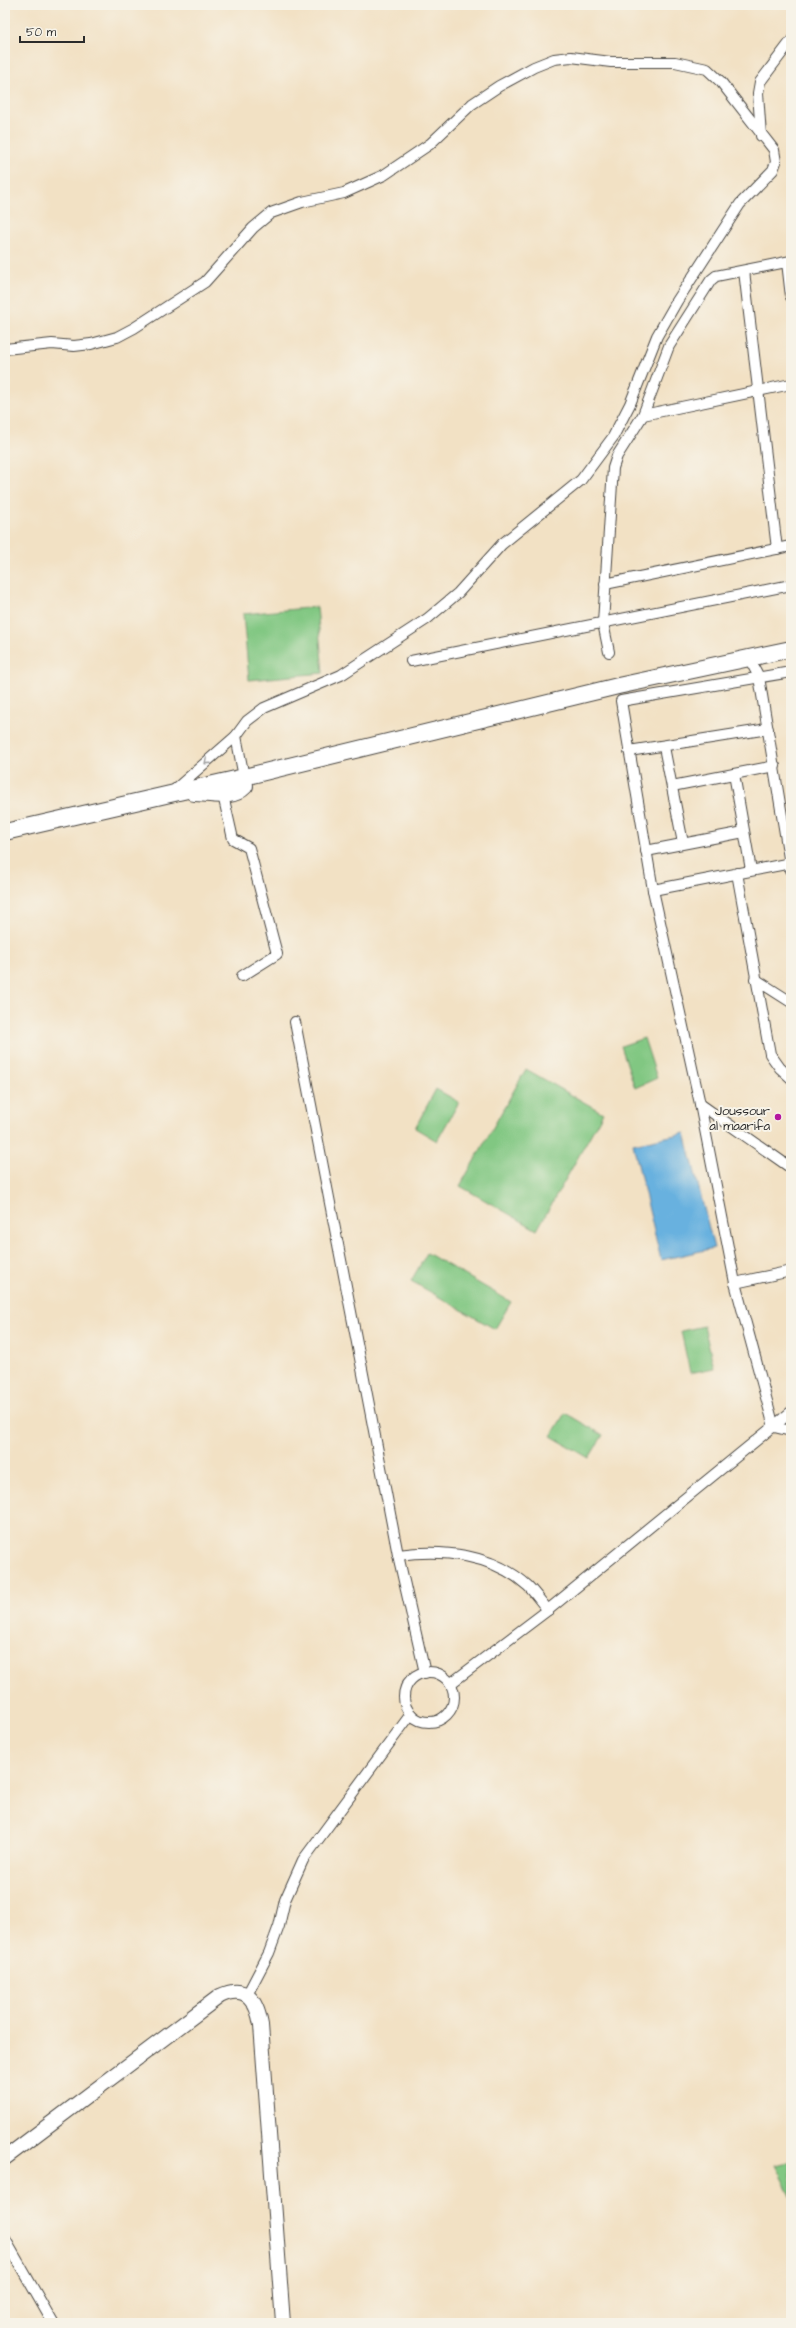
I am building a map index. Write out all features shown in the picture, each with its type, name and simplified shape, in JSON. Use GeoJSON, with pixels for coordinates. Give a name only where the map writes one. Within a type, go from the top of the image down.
{"type":"FeatureCollection","features":[{"type":"Feature","properties":{"kind":"main road"},"geometry":{"type":"LineString","coordinates":[[5,832],[244,777],[618,686],[791,649]]}},
{"type":"Feature","properties":{"kind":"main road"},"geometry":{"type":"LineString","coordinates":[[170,794],[223,795],[241,789],[246,784],[244,777]]}},
{"type":"Feature","properties":{"kind":"street"},"geometry":{"type":"LineString","coordinates":[[761,136],[758,93],[760,82],[791,41]]}},
{"type":"Feature","properties":{"kind":"street"},"geometry":{"type":"LineString","coordinates":[[5,349],[52,344],[74,346],[91,344],[117,337],[134,328],[205,282],[253,228],[272,213],[302,202],[344,193],[384,175],[430,144],[472,104],[499,86],[534,67],[554,59],[571,57],[611,62],[658,61],[699,66],[718,78],[761,136],[774,150],[776,158],[774,168],[740,204],[722,229],[674,306],[657,336],[624,419],[614,438],[581,480],[502,544],[458,593],[426,619],[333,679],[264,708],[246,721],[236,736],[170,794]]}},
{"type":"Feature","properties":{"kind":"street"},"geometry":{"type":"LineString","coordinates":[[609,652],[603,622],[613,468],[617,456],[643,415],[669,346],[711,280],[716,276],[789,261],[791,297]]}},
{"type":"Feature","properties":{"kind":"street"},"geometry":{"type":"LineString","coordinates":[[744,270],[778,549]]}},
{"type":"Feature","properties":{"kind":"street"},"geometry":{"type":"LineString","coordinates":[[643,415],[791,384]]}},
{"type":"Feature","properties":{"kind":"street"},"geometry":{"type":"LineString","coordinates":[[605,584],[791,546]]}},
{"type":"Feature","properties":{"kind":"street"},"geometry":{"type":"LineString","coordinates":[[411,661],[791,584]]}},
{"type":"Feature","properties":{"kind":"street"},"geometry":{"type":"LineString","coordinates":[[653,890],[751,870],[791,866],[759,677],[749,658]]}},
{"type":"Feature","properties":{"kind":"street"},"geometry":{"type":"LineString","coordinates":[[621,701],[791,672]]}},
{"type":"Feature","properties":{"kind":"street"},"geometry":{"type":"LineString","coordinates":[[618,686],[653,890],[700,1104],[735,1283],[774,1427]]}},
{"type":"Feature","properties":{"kind":"street"},"geometry":{"type":"LineString","coordinates":[[629,751],[664,747],[768,729]]}},
{"type":"Feature","properties":{"kind":"street"},"geometry":{"type":"LineString","coordinates":[[236,736],[244,777]]}},
{"type":"Feature","properties":{"kind":"street"},"geometry":{"type":"LineString","coordinates":[[664,747],[683,843]]}},
{"type":"Feature","properties":{"kind":"street"},"geometry":{"type":"LineString","coordinates":[[672,786],[775,766]]}},
{"type":"Feature","properties":{"kind":"street"},"geometry":{"type":"LineString","coordinates":[[734,774],[751,870]]}},
{"type":"Feature","properties":{"kind":"street"},"geometry":{"type":"LineString","coordinates":[[223,795],[233,839],[249,848],[277,954],[242,976]]}},
{"type":"Feature","properties":{"kind":"street"},"geometry":{"type":"LineString","coordinates":[[646,851],[744,832]]}},
{"type":"Feature","properties":{"kind":"street"},"geometry":{"type":"LineString","coordinates":[[737,873],[755,979],[770,1054],[780,1068],[791,1078]]}},
{"type":"Feature","properties":{"kind":"street"},"geometry":{"type":"LineString","coordinates":[[755,979],[791,1002]]}},
{"type":"Feature","properties":{"kind":"street"},"geometry":{"type":"LineString","coordinates":[[295,1022],[398,1555],[425,1673]]}},
{"type":"Feature","properties":{"kind":"street"},"geometry":{"type":"LineString","coordinates":[[700,1104],[791,1168]]}},
{"type":"Feature","properties":{"kind":"street"},"geometry":{"type":"LineString","coordinates":[[735,1283],[791,1271]]}},
{"type":"Feature","properties":{"kind":"street"},"geometry":{"type":"LineString","coordinates":[[450,1684],[548,1610],[791,1412]]}},
{"type":"Feature","properties":{"kind":"street"},"geometry":{"type":"LineString","coordinates":[[774,1427],[791,1431]]}},
{"type":"Feature","properties":{"kind":"street"},"geometry":{"type":"LineString","coordinates":[[398,1555],[424,1552],[454,1553],[476,1558],[504,1570],[528,1586],[548,1610]]}},
{"type":"Feature","properties":{"kind":"street"},"geometry":{"type":"LineString","coordinates":[[425,1673],[442,1676],[450,1684],[454,1697],[453,1705],[443,1719],[427,1722],[419,1720],[411,1714],[405,1702],[407,1687],[411,1680],[425,1673]]}},
{"type":"Feature","properties":{"kind":"street"},"geometry":{"type":"LineString","coordinates":[[247,1995],[269,1953],[279,1926],[285,1900],[303,1860],[411,1714]]}},
{"type":"Feature","properties":{"kind":"street"},"geometry":{"type":"LineString","coordinates":[[5,2158],[220,1996],[235,1992],[247,1995],[256,2004],[262,2025],[283,2323]]}},
{"type":"Feature","properties":{"kind":"street"},"geometry":{"type":"LineString","coordinates":[[5,2239],[53,2323]]}},
{"type":"Feature","properties":{"kind":"green space"},"geometry":{"type":"Polygon","coordinates":[[[317,607],[323,673],[249,680],[243,614],[317,607]]]}},
{"type":"Feature","properties":{"kind":"green space"},"geometry":{"type":"Polygon","coordinates":[[[644,1038],[657,1078],[635,1088],[621,1046],[644,1038]]]}},
{"type":"Feature","properties":{"kind":"green space"},"geometry":{"type":"Polygon","coordinates":[[[526,1069],[603,1113],[537,1230],[460,1186],[526,1069]]]}},
{"type":"Feature","properties":{"kind":"green space"},"geometry":{"type":"Polygon","coordinates":[[[436,1089],[459,1102],[437,1141],[415,1128],[436,1089]]]}},
{"type":"Feature","properties":{"kind":"green space"},"geometry":{"type":"Polygon","coordinates":[[[427,1253],[511,1302],[495,1329],[411,1281],[427,1253]]]}},
{"type":"Feature","properties":{"kind":"green space"},"geometry":{"type":"Polygon","coordinates":[[[704,1326],[714,1368],[690,1373],[681,1331],[704,1326]]]}},
{"type":"Feature","properties":{"kind":"green space"},"geometry":{"type":"Polygon","coordinates":[[[565,1413],[603,1435],[589,1458],[551,1436],[565,1413]]]}},
{"type":"Feature","properties":{"kind":"green space"},"geometry":{"type":"Polygon","coordinates":[[[791,2161],[791,2197],[775,2165],[791,2161]]]}},
{"type":"Feature","properties":{"kind":"water"},"geometry":{"type":"Polygon","coordinates":[[[685,1133],[714,1248],[661,1260],[633,1144],[685,1133]]]}},
{"type":"Feature","properties":{"kind":"place","name":"Joussour al maarifa"},"geometry":{"type":"Point","coordinates":[778,1117]}}]}
